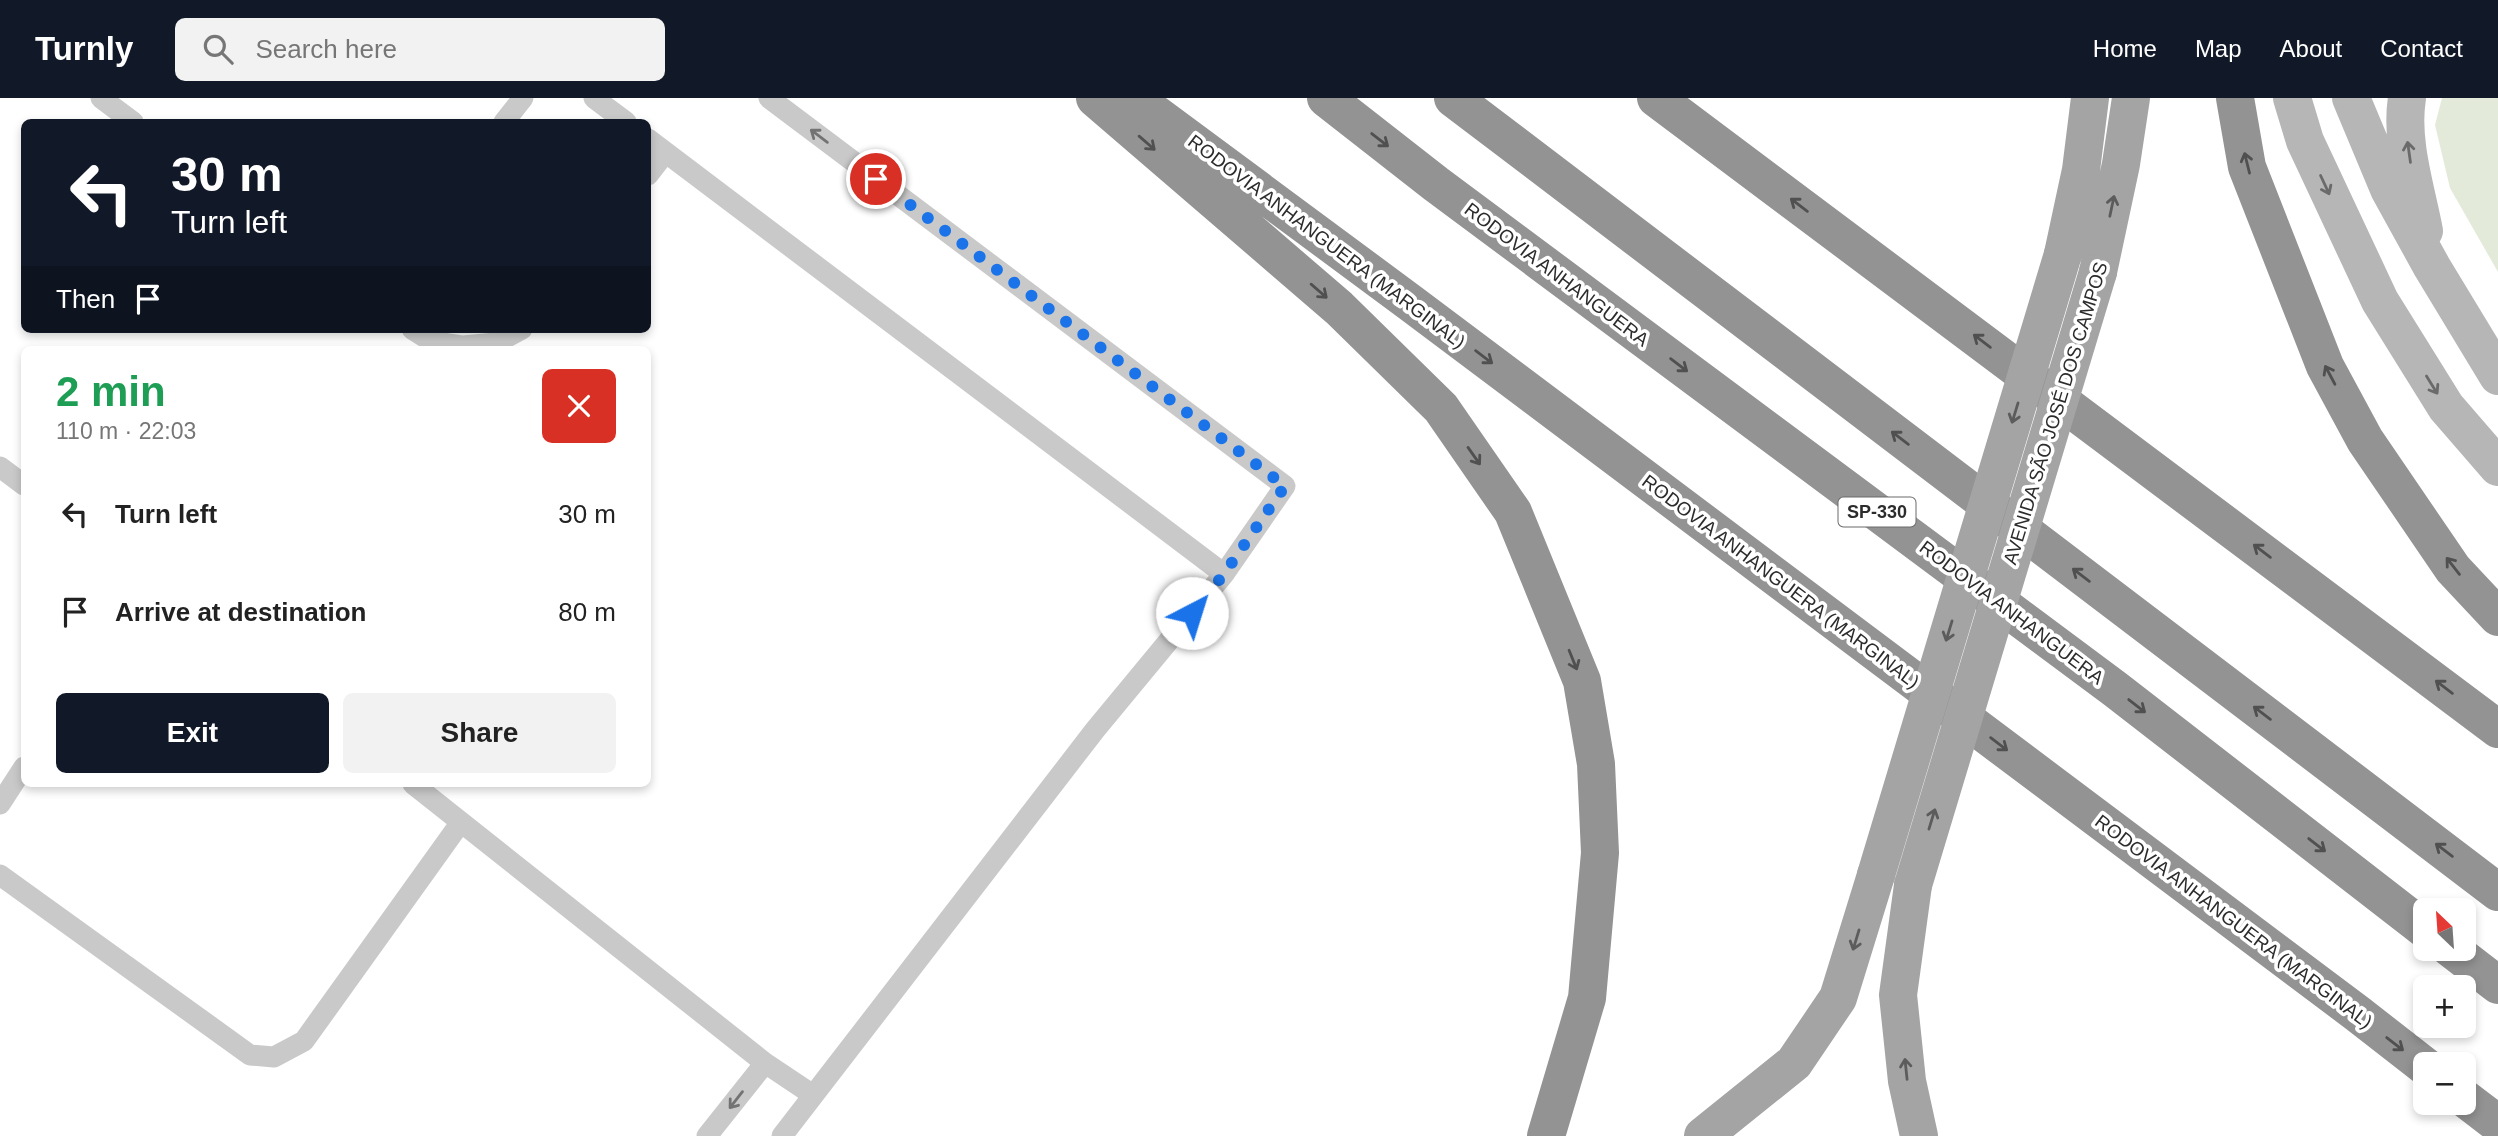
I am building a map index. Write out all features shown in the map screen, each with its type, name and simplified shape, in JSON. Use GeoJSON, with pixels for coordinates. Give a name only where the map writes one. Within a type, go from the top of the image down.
{"type":"FeatureCollection","features":[{"type":"Feature","properties":{"kind":"highway"},"geometry":{"type":"LineString","coordinates":[[1095,98],[1339,309],[1441,408],[1513,512],[1582,681],[1596,777],[1600,853],[1587,998],[1546,1136]]}},
{"type":"Feature","properties":{"kind":"highway","name":"RODOVIA ANHANGUERA (MARGINAL)"},"geometry":{"type":"LineString","coordinates":[[1134,98],[1457,337],[2413,1057]]}},
{"type":"Feature","properties":{"kind":"highway","name":"RODOVIA ANHANGUERA"},"geometry":{"type":"LineString","coordinates":[[1326,98],[1447,192],[2115,689],[2413,920]]}},
{"type":"Feature","properties":{"kind":"highway"},"geometry":{"type":"LineString","coordinates":[[1453,98],[2498,892]]}},
{"type":"Feature","properties":{"kind":"highway"},"geometry":{"type":"LineString","coordinates":[[1656,98],[2498,729]]}},
{"type":"Feature","properties":{"kind":"highway"},"geometry":{"type":"LineString","coordinates":[[2235,98],[2247,167],[2325,366],[2365,440],[2453,569],[2498,617]]}},
{"type":"Feature","properties":{"kind":"highway"},"geometry":{"type":"LineString","coordinates":[[2467,961],[2498,985]]}},
{"type":"Feature","properties":{"kind":"highway"},"geometry":{"type":"LineString","coordinates":[[2476,1107],[2498,1124]]}},
{"type":"Feature","properties":{"kind":"main road","name":"AVENIDA SÃO JOSÉ DOS CAMPOS"},"geometry":{"type":"LineString","coordinates":[[1703,1136],[1794,1063],[1838,998],[2063,254],[2081,170],[2091,98]]}},
{"type":"Feature","properties":{"kind":"main road","name":"AVENIDA SÃO JOSÉ DOS CAMPOS"},"geometry":{"type":"LineString","coordinates":[[1919,1136],[1907,1081],[1898,995],[1913,885],[2098,272],[2121,164],[2131,98]]}},
{"type":"Feature","properties":{"kind":"street"},"geometry":{"type":"LineString","coordinates":[[2292,98],[2305,141],[2380,301],[2446,407],[2498,467]]}},
{"type":"Feature","properties":{"kind":"street"},"geometry":{"type":"LineString","coordinates":[[2351,98],[2389,189],[2432,267],[2498,376]]}},
{"type":"Feature","properties":{"kind":"street"},"geometry":{"type":"LineString","coordinates":[[2407,98],[2405,114],[2410,158],[2432,267]]}},
{"type":"Feature","properties":{"kind":"lane"},"geometry":{"type":"LineString","coordinates":[[101,98],[129,119]]}},
{"type":"Feature","properties":{"kind":"lane"},"geometry":{"type":"LineString","coordinates":[[506,119],[523,98]]}},
{"type":"Feature","properties":{"kind":"lane"},"geometry":{"type":"LineString","coordinates":[[594,98],[622,119]]}},
{"type":"Feature","properties":{"kind":"lane"},"geometry":{"type":"LineString","coordinates":[[769,98],[1285,486],[1224,574],[1095,730],[782,1136]]}},
{"type":"Feature","properties":{"kind":"lane"},"geometry":{"type":"LineString","coordinates":[[651,141],[1224,574]]}},
{"type":"Feature","properties":{"kind":"lane"},"geometry":{"type":"LineString","coordinates":[[651,171],[665,153]]}},
{"type":"Feature","properties":{"kind":"lane"},"geometry":{"type":"LineString","coordinates":[[418,333],[430,341],[463,346],[496,343],[515,333]]}},
{"type":"Feature","properties":{"kind":"lane"},"geometry":{"type":"LineString","coordinates":[[0,467],[21,483]]}},
{"type":"Feature","properties":{"kind":"lane"},"geometry":{"type":"LineString","coordinates":[[0,804],[21,772]]}},
{"type":"Feature","properties":{"kind":"lane"},"geometry":{"type":"LineString","coordinates":[[417,787],[765,1063],[813,1095]]}},
{"type":"Feature","properties":{"kind":"lane"},"geometry":{"type":"LineString","coordinates":[[0,875],[250,1055],[274,1057],[304,1041],[461,822]]}},
{"type":"Feature","properties":{"kind":"lane"},"geometry":{"type":"LineString","coordinates":[[707,1136],[765,1063]]}},
{"type":"Feature","properties":{"kind":"green space"},"geometry":{"type":"Polygon","coordinates":[[[2442,98],[2498,98],[2498,272],[2450,188],[2435,125],[2442,98]]]}},
{"type":"Feature","properties":{"kind":"route"},"geometry":{"type":"LineString","coordinates":[[876,179],[1285,486],[1224,574],[1192,613]]}}]}
